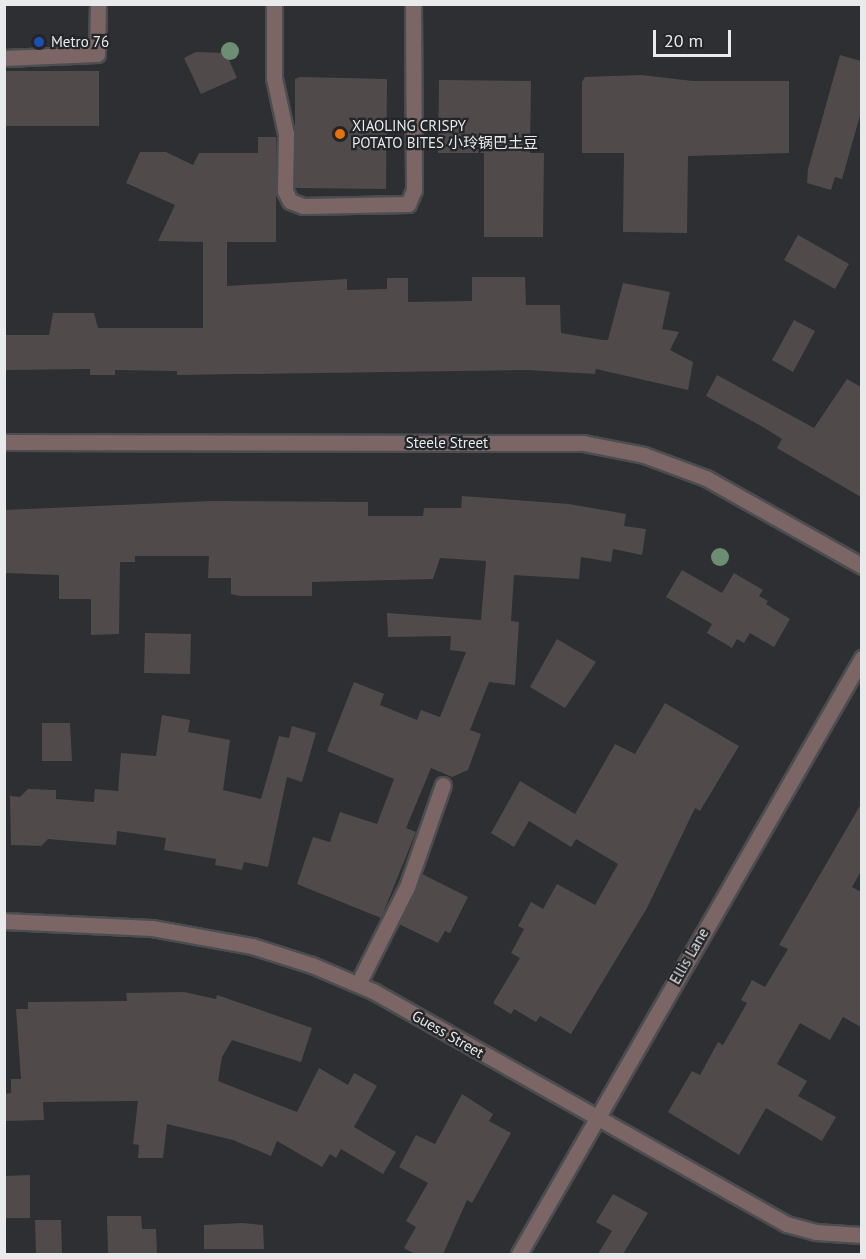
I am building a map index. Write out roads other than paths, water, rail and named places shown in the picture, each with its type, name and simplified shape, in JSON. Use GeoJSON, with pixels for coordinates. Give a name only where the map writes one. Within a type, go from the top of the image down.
{"type":"FeatureCollection","features":[{"type":"Feature","properties":{"kind":"street"},"geometry":{"type":"LineString","coordinates":[[4,58],[97,54],[98,4]]}},
{"type":"Feature","properties":{"kind":"street"},"geometry":{"type":"LineString","coordinates":[[274,4],[274,78],[286,134],[285,191],[290,201],[303,206],[408,204],[414,190],[413,4]]}},
{"type":"Feature","properties":{"kind":"street","name":"Steele Street"},"geometry":{"type":"LineString","coordinates":[[4,442],[583,443],[644,455],[706,478],[861,566]]}},
{"type":"Feature","properties":{"kind":"street","name":"Ellis Lane"},"geometry":{"type":"LineString","coordinates":[[519,1254],[594,1119],[861,658]]}},
{"type":"Feature","properties":{"kind":"street"},"geometry":{"type":"LineString","coordinates":[[358,984],[407,887],[443,785]]}},
{"type":"Feature","properties":{"kind":"street","name":"Guess Street"},"geometry":{"type":"LineString","coordinates":[[4,921],[152,928],[252,946],[358,984],[594,1119],[786,1224],[815,1232],[861,1235]]}},
{"type":"Feature","properties":{"kind":"place","name":"Metro 76"},"geometry":{"type":"Point","coordinates":[39,42]}},
{"type":"Feature","properties":{"kind":"place","name":"XIAOLING CRISPY POTATO BITES 小玲锅巴土豆"},"geometry":{"type":"Point","coordinates":[340,134]}}]}
